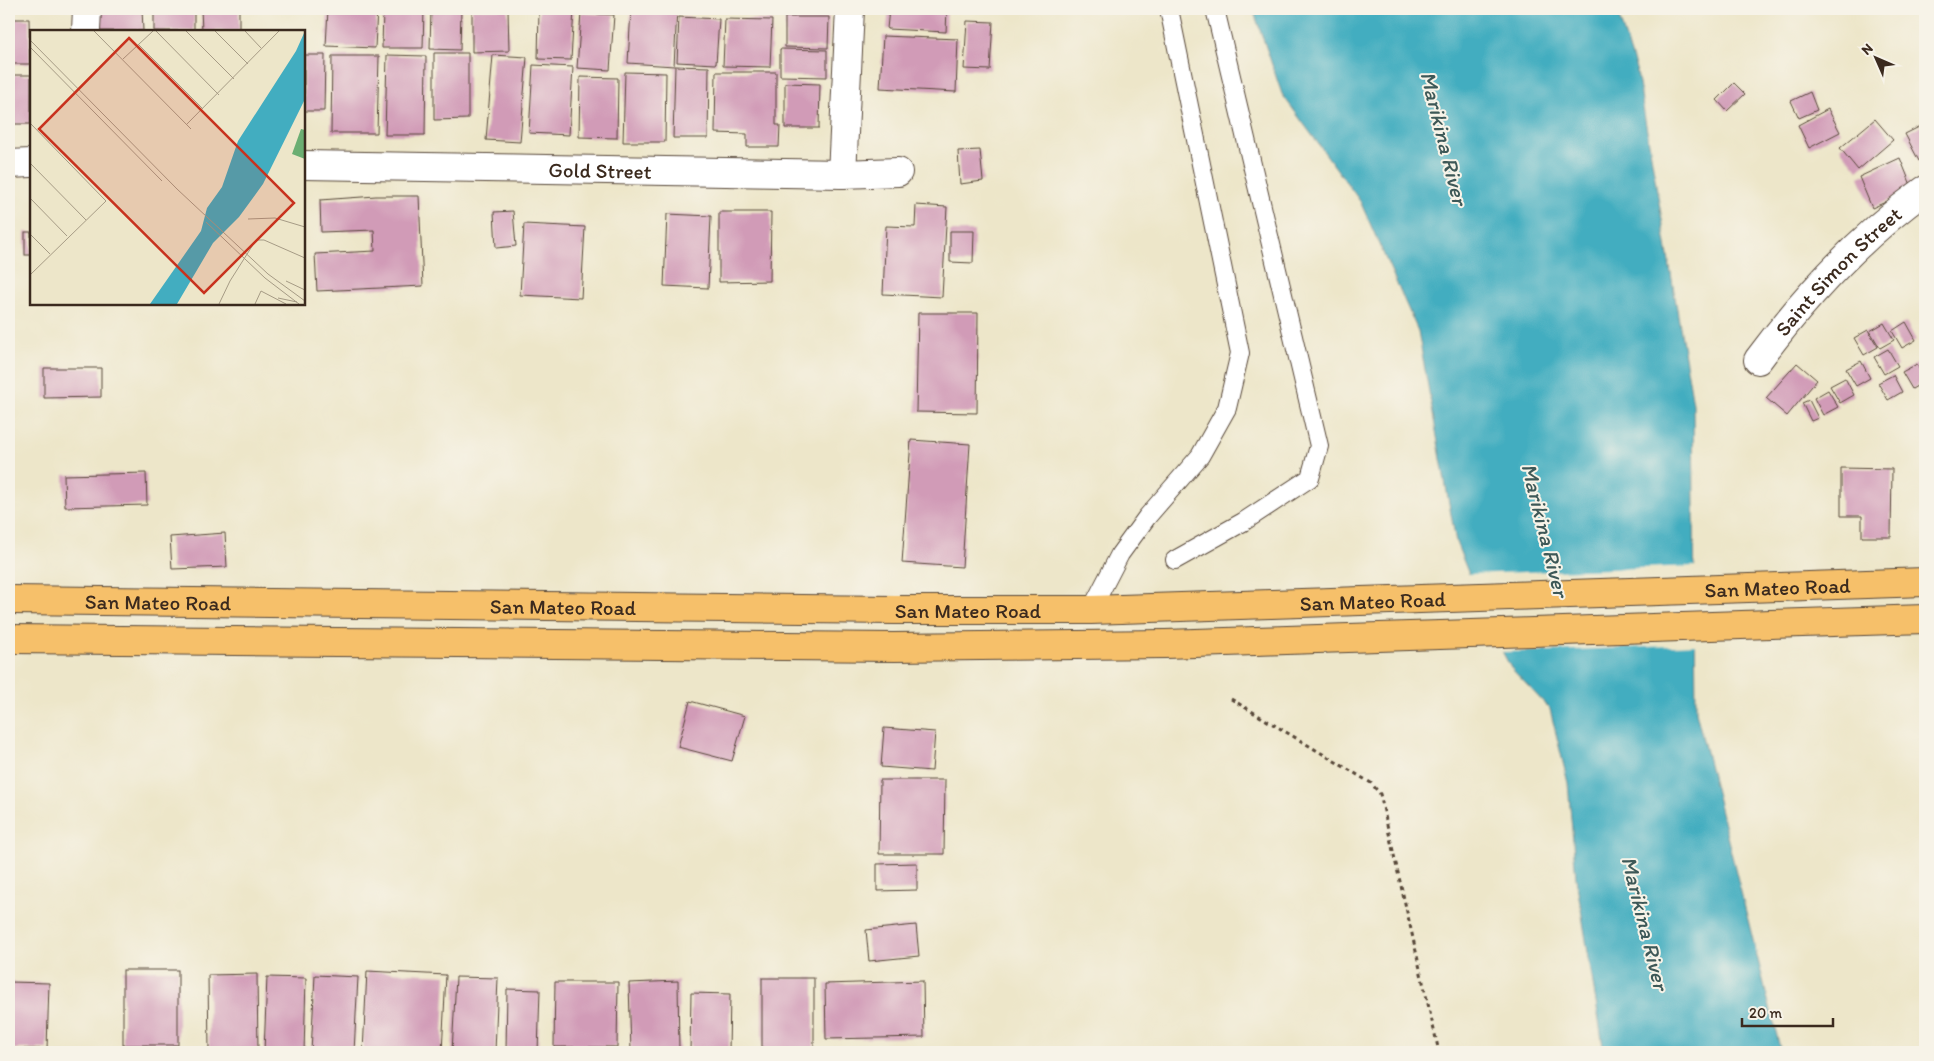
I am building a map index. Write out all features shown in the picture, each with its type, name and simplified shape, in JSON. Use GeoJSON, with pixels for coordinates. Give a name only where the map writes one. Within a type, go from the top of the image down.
{"type":"FeatureCollection","features":[{"type":"Feature","properties":{"kind":"main road","name":"San Mateo Road"},"geometry":{"type":"LineString","coordinates":[[9,600],[894,610],[1091,610],[1925,582]]}},
{"type":"Feature","properties":{"kind":"main road","name":"San Mateo Road"},"geometry":{"type":"LineString","coordinates":[[9,639],[894,647],[1053,646],[1925,620]]}},
{"type":"Feature","properties":{"kind":"street"},"geometry":{"type":"LineString","coordinates":[[86,30],[87,9]]}},
{"type":"Feature","properties":{"kind":"street"},"geometry":{"type":"LineString","coordinates":[[842,174],[850,9]]}},
{"type":"Feature","properties":{"kind":"street"},"geometry":{"type":"LineString","coordinates":[[9,164],[30,164]]}},
{"type":"Feature","properties":{"kind":"street","name":"Gold Street"},"geometry":{"type":"LineString","coordinates":[[305,165],[842,174],[898,172]]}},
{"type":"Feature","properties":{"kind":"street","name":"Saint Simon Street"},"geometry":{"type":"LineString","coordinates":[[1758,360],[1804,302],[1880,225],[1925,190]]}},
{"type":"Feature","properties":{"kind":"lane"},"geometry":{"type":"LineString","coordinates":[[1091,610],[1120,554],[1147,517],[1200,456],[1227,408],[1240,353],[1169,9]]}},
{"type":"Feature","properties":{"kind":"lane"},"geometry":{"type":"LineString","coordinates":[[1175,560],[1243,522],[1310,478],[1319,446],[1215,9]]}},
{"type":"Feature","properties":{"kind":"path"},"geometry":{"type":"LineString","coordinates":[[1231,699],[1371,783],[1380,794],[1439,1052]]}},
{"type":"Feature","properties":{"kind":"water","name":"Marikina River"},"geometry":{"type":"Polygon","coordinates":[[[1253,9],[1616,9],[1637,72],[1693,404],[1696,712],[1781,1052],[1604,1052],[1576,878],[1568,783],[1550,709],[1511,668],[1492,632],[1456,542],[1418,331],[1360,201],[1282,94],[1253,9]]]}},
{"type":"Feature","properties":{"kind":"pier"},"geometry":{"type":"Polygon","coordinates":[[[1697,566],[1698,645],[1549,651],[1500,652],[1489,633],[1466,574],[1697,566]]]}},
{"type":"Feature","properties":{"kind":"building"},"geometry":{"type":"Polygon","coordinates":[[[92,9],[142,9],[143,30],[93,30],[92,9]]]}},
{"type":"Feature","properties":{"kind":"building"},"geometry":{"type":"Polygon","coordinates":[[[154,9],[194,9],[194,30],[154,30],[154,9]]]}},
{"type":"Feature","properties":{"kind":"building"},"geometry":{"type":"Polygon","coordinates":[[[201,9],[239,9],[239,30],[202,30],[201,9]]]}},
{"type":"Feature","properties":{"kind":"building"},"geometry":{"type":"Polygon","coordinates":[[[328,9],[377,9],[375,48],[326,46],[328,9]]]}},
{"type":"Feature","properties":{"kind":"building"},"geometry":{"type":"Polygon","coordinates":[[[383,9],[424,9],[423,48],[382,48],[383,9]]]}},
{"type":"Feature","properties":{"kind":"building"},"geometry":{"type":"Polygon","coordinates":[[[431,9],[461,9],[460,50],[430,49],[431,9]]]}},
{"type":"Feature","properties":{"kind":"building"},"geometry":{"type":"Polygon","coordinates":[[[472,9],[508,9],[509,51],[472,52],[472,9]]]}},
{"type":"Feature","properties":{"kind":"building"},"geometry":{"type":"Polygon","coordinates":[[[539,9],[574,9],[571,60],[538,59],[539,9]]]}},
{"type":"Feature","properties":{"kind":"building"},"geometry":{"type":"Polygon","coordinates":[[[631,9],[677,9],[674,66],[628,63],[631,9]]]}},
{"type":"Feature","properties":{"kind":"building"},"geometry":{"type":"Polygon","coordinates":[[[889,9],[947,9],[946,32],[887,29],[889,9]]]}},
{"type":"Feature","properties":{"kind":"building"},"geometry":{"type":"Polygon","coordinates":[[[581,13],[614,15],[610,70],[577,68],[581,13]]]}},
{"type":"Feature","properties":{"kind":"building"},"geometry":{"type":"Polygon","coordinates":[[[679,17],[719,19],[716,64],[677,62],[679,17]]]}},
{"type":"Feature","properties":{"kind":"building"},"geometry":{"type":"Polygon","coordinates":[[[785,17],[829,17],[828,48],[785,47],[785,17]]]}},
{"type":"Feature","properties":{"kind":"building"},"geometry":{"type":"Polygon","coordinates":[[[9,19],[29,19],[30,64],[9,64],[9,19]]]}},
{"type":"Feature","properties":{"kind":"building"},"geometry":{"type":"Polygon","coordinates":[[[725,19],[772,20],[770,67],[723,66],[725,19]]]}},
{"type":"Feature","properties":{"kind":"building"},"geometry":{"type":"Polygon","coordinates":[[[967,21],[993,22],[990,70],[964,69],[967,21]]]}},
{"type":"Feature","properties":{"kind":"building"},"geometry":{"type":"Polygon","coordinates":[[[883,36],[958,39],[956,92],[880,88],[883,36]]]}},
{"type":"Feature","properties":{"kind":"building"},"geometry":{"type":"Polygon","coordinates":[[[780,49],[827,50],[827,77],[780,76],[780,49]]]}},
{"type":"Feature","properties":{"kind":"building"},"geometry":{"type":"Polygon","coordinates":[[[434,53],[468,53],[468,119],[434,120],[434,53]]]}},
{"type":"Feature","properties":{"kind":"building"},"geometry":{"type":"Polygon","coordinates":[[[305,55],[325,55],[324,111],[305,111],[305,55]]]}},
{"type":"Feature","properties":{"kind":"building"},"geometry":{"type":"Polygon","coordinates":[[[387,55],[426,56],[425,135],[385,135],[387,55]]]}},
{"type":"Feature","properties":{"kind":"building"},"geometry":{"type":"Polygon","coordinates":[[[493,55],[527,57],[520,142],[486,140],[493,55]]]}},
{"type":"Feature","properties":{"kind":"building"},"geometry":{"type":"Polygon","coordinates":[[[332,56],[379,56],[377,133],[331,133],[332,56]]]}},
{"type":"Feature","properties":{"kind":"building"},"geometry":{"type":"Polygon","coordinates":[[[533,65],[573,67],[569,135],[529,133],[533,65]]]}},
{"type":"Feature","properties":{"kind":"building"},"geometry":{"type":"Polygon","coordinates":[[[675,66],[709,67],[708,138],[673,138],[675,66]]]}},
{"type":"Feature","properties":{"kind":"building"},"geometry":{"type":"Polygon","coordinates":[[[625,72],[666,73],[665,142],[623,142],[625,72]]]}},
{"type":"Feature","properties":{"kind":"building"},"geometry":{"type":"Polygon","coordinates":[[[716,72],[776,72],[776,125],[780,125],[779,147],[747,147],[747,134],[715,133],[716,72]]]}},
{"type":"Feature","properties":{"kind":"building"},"geometry":{"type":"Polygon","coordinates":[[[9,75],[30,75],[30,124],[9,124],[9,75]]]}},
{"type":"Feature","properties":{"kind":"building"},"geometry":{"type":"Polygon","coordinates":[[[580,77],[618,78],[617,138],[579,137],[580,77]]]}},
{"type":"Feature","properties":{"kind":"building"},"geometry":{"type":"Polygon","coordinates":[[[785,83],[820,84],[819,128],[785,128],[785,83]]]}},
{"type":"Feature","properties":{"kind":"building"},"geometry":{"type":"Polygon","coordinates":[[[1734,83],[1745,94],[1727,111],[1717,100],[1734,83]]]}},
{"type":"Feature","properties":{"kind":"building"},"geometry":{"type":"Polygon","coordinates":[[[1810,92],[1817,110],[1799,118],[1791,101],[1810,92]]]}},
{"type":"Feature","properties":{"kind":"building"},"geometry":{"type":"Polygon","coordinates":[[[1828,109],[1840,132],[1809,148],[1798,125],[1828,109]]]}},
{"type":"Feature","properties":{"kind":"building"},"geometry":{"type":"Polygon","coordinates":[[[1875,119],[1893,140],[1858,170],[1840,148],[1875,119]]]}},
{"type":"Feature","properties":{"kind":"building"},"geometry":{"type":"Polygon","coordinates":[[[1925,124],[1925,158],[1919,161],[1905,134],[1925,124]]]}},
{"type":"Feature","properties":{"kind":"building"},"geometry":{"type":"Polygon","coordinates":[[[980,150],[983,181],[960,184],[958,151],[980,150]]]}},
{"type":"Feature","properties":{"kind":"building"},"geometry":{"type":"Polygon","coordinates":[[[1900,158],[1913,190],[1872,208],[1859,177],[1900,158]]]}},
{"type":"Feature","properties":{"kind":"building"},"geometry":{"type":"Polygon","coordinates":[[[376,196],[419,196],[423,286],[317,291],[315,254],[375,251],[374,230],[321,232],[320,200],[376,196]]]}},
{"type":"Feature","properties":{"kind":"building"},"geometry":{"type":"Polygon","coordinates":[[[916,205],[947,207],[942,297],[883,294],[886,226],[915,227],[916,205]]]}},
{"type":"Feature","properties":{"kind":"building"},"geometry":{"type":"Polygon","coordinates":[[[513,211],[516,246],[496,248],[494,212],[513,211]]]}},
{"type":"Feature","properties":{"kind":"building"},"geometry":{"type":"Polygon","coordinates":[[[719,212],[771,212],[770,281],[719,282],[719,212]]]}},
{"type":"Feature","properties":{"kind":"building"},"geometry":{"type":"Polygon","coordinates":[[[667,214],[711,216],[708,288],[664,286],[667,214]]]}},
{"type":"Feature","properties":{"kind":"building"},"geometry":{"type":"Polygon","coordinates":[[[524,224],[585,227],[581,298],[520,295],[524,224]]]}},
{"type":"Feature","properties":{"kind":"building"},"geometry":{"type":"Polygon","coordinates":[[[950,231],[974,231],[973,263],[950,262],[950,231]]]}},
{"type":"Feature","properties":{"kind":"building"},"geometry":{"type":"Polygon","coordinates":[[[25,232],[30,232],[30,255],[25,255],[25,232]]]}},
{"type":"Feature","properties":{"kind":"building"},"geometry":{"type":"Polygon","coordinates":[[[918,313],[978,313],[977,413],[916,412],[918,313]]]}},
{"type":"Feature","properties":{"kind":"building"},"geometry":{"type":"Polygon","coordinates":[[[1906,322],[1916,340],[1902,348],[1892,331],[1906,322]]]}},
{"type":"Feature","properties":{"kind":"building"},"geometry":{"type":"Polygon","coordinates":[[[1884,323],[1894,340],[1880,348],[1870,331],[1884,323]]]}},
{"type":"Feature","properties":{"kind":"building"},"geometry":{"type":"Polygon","coordinates":[[[1868,330],[1878,347],[1864,355],[1854,338],[1868,330]]]}},
{"type":"Feature","properties":{"kind":"building"},"geometry":{"type":"Polygon","coordinates":[[[1888,349],[1898,366],[1884,374],[1874,357],[1888,349]]]}},
{"type":"Feature","properties":{"kind":"building"},"geometry":{"type":"Polygon","coordinates":[[[1861,361],[1870,378],[1856,386],[1846,369],[1861,361]]]}},
{"type":"Feature","properties":{"kind":"building"},"geometry":{"type":"Polygon","coordinates":[[[1797,363],[1817,380],[1787,416],[1766,398],[1797,363]]]}},
{"type":"Feature","properties":{"kind":"building"},"geometry":{"type":"Polygon","coordinates":[[[1917,364],[1925,381],[1912,389],[1902,372],[1917,364]]]}},
{"type":"Feature","properties":{"kind":"building"},"geometry":{"type":"Polygon","coordinates":[[[44,368],[101,368],[101,397],[44,398],[44,368]]]}},
{"type":"Feature","properties":{"kind":"building"},"geometry":{"type":"Polygon","coordinates":[[[1893,375],[1902,392],[1888,400],[1878,383],[1893,375]]]}},
{"type":"Feature","properties":{"kind":"building"},"geometry":{"type":"Polygon","coordinates":[[[1845,378],[1854,395],[1840,403],[1830,386],[1845,378]]]}},
{"type":"Feature","properties":{"kind":"building"},"geometry":{"type":"Polygon","coordinates":[[[1828,390],[1838,407],[1823,415],[1814,398],[1828,390]]]}},
{"type":"Feature","properties":{"kind":"building"},"geometry":{"type":"Polygon","coordinates":[[[1809,400],[1818,418],[1811,421],[1802,403],[1809,400]]]}},
{"type":"Feature","properties":{"kind":"building"},"geometry":{"type":"Polygon","coordinates":[[[911,440],[970,444],[962,567],[902,563],[911,440]]]}},
{"type":"Feature","properties":{"kind":"building"},"geometry":{"type":"Polygon","coordinates":[[[1841,468],[1892,469],[1891,537],[1862,537],[1862,516],[1841,516],[1841,468]]]}},
{"type":"Feature","properties":{"kind":"building"},"geometry":{"type":"Polygon","coordinates":[[[146,473],[147,505],[65,507],[64,475],[146,473]]]}},
{"type":"Feature","properties":{"kind":"building"},"geometry":{"type":"Polygon","coordinates":[[[225,533],[227,567],[172,569],[170,537],[225,533]]]}},
{"type":"Feature","properties":{"kind":"building"},"geometry":{"type":"Polygon","coordinates":[[[690,701],[745,716],[732,761],[678,747],[690,701]]]}},
{"type":"Feature","properties":{"kind":"building"},"geometry":{"type":"Polygon","coordinates":[[[884,728],[935,732],[932,771],[881,767],[884,728]]]}},
{"type":"Feature","properties":{"kind":"building"},"geometry":{"type":"Polygon","coordinates":[[[880,780],[945,780],[944,854],[879,854],[880,780]]]}},
{"type":"Feature","properties":{"kind":"building"},"geometry":{"type":"Polygon","coordinates":[[[917,863],[917,890],[877,891],[877,864],[917,863]]]}},
{"type":"Feature","properties":{"kind":"building"},"geometry":{"type":"Polygon","coordinates":[[[916,925],[919,956],[869,961],[866,930],[916,925]]]}},
{"type":"Feature","properties":{"kind":"building"},"geometry":{"type":"Polygon","coordinates":[[[123,970],[178,970],[178,1045],[123,1045],[123,970]]]}},
{"type":"Feature","properties":{"kind":"building"},"geometry":{"type":"Polygon","coordinates":[[[367,971],[446,975],[442,1052],[363,1052],[367,971]]]}},
{"type":"Feature","properties":{"kind":"building"},"geometry":{"type":"Polygon","coordinates":[[[257,974],[258,1052],[209,1052],[208,975],[257,974]]]}},
{"type":"Feature","properties":{"kind":"building"},"geometry":{"type":"Polygon","coordinates":[[[315,975],[358,977],[354,1052],[311,1052],[315,975]]]}},
{"type":"Feature","properties":{"kind":"building"},"geometry":{"type":"Polygon","coordinates":[[[267,977],[306,978],[304,1052],[264,1052],[267,977]]]}},
{"type":"Feature","properties":{"kind":"building"},"geometry":{"type":"Polygon","coordinates":[[[456,977],[498,978],[495,1052],[452,1052],[456,977]]]}},
{"type":"Feature","properties":{"kind":"building"},"geometry":{"type":"Polygon","coordinates":[[[762,978],[814,978],[814,1052],[762,1052],[762,978]]]}},
{"type":"Feature","properties":{"kind":"building"},"geometry":{"type":"Polygon","coordinates":[[[678,981],[679,1052],[631,1052],[629,983],[678,981]]]}},
{"type":"Feature","properties":{"kind":"building"},"geometry":{"type":"Polygon","coordinates":[[[923,981],[924,1037],[826,1039],[825,984],[923,981]]]}},
{"type":"Feature","properties":{"kind":"building"},"geometry":{"type":"Polygon","coordinates":[[[9,982],[49,983],[47,1049],[9,1049],[9,982]]]}},
{"type":"Feature","properties":{"kind":"building"},"geometry":{"type":"Polygon","coordinates":[[[555,982],[618,982],[617,1047],[554,1047],[555,982]]]}},
{"type":"Feature","properties":{"kind":"building"},"geometry":{"type":"Polygon","coordinates":[[[507,989],[540,990],[538,1052],[506,1052],[507,989]]]}},
{"type":"Feature","properties":{"kind":"building"},"geometry":{"type":"Polygon","coordinates":[[[691,993],[730,994],[729,1052],[690,1052],[691,993]]]}}]}
